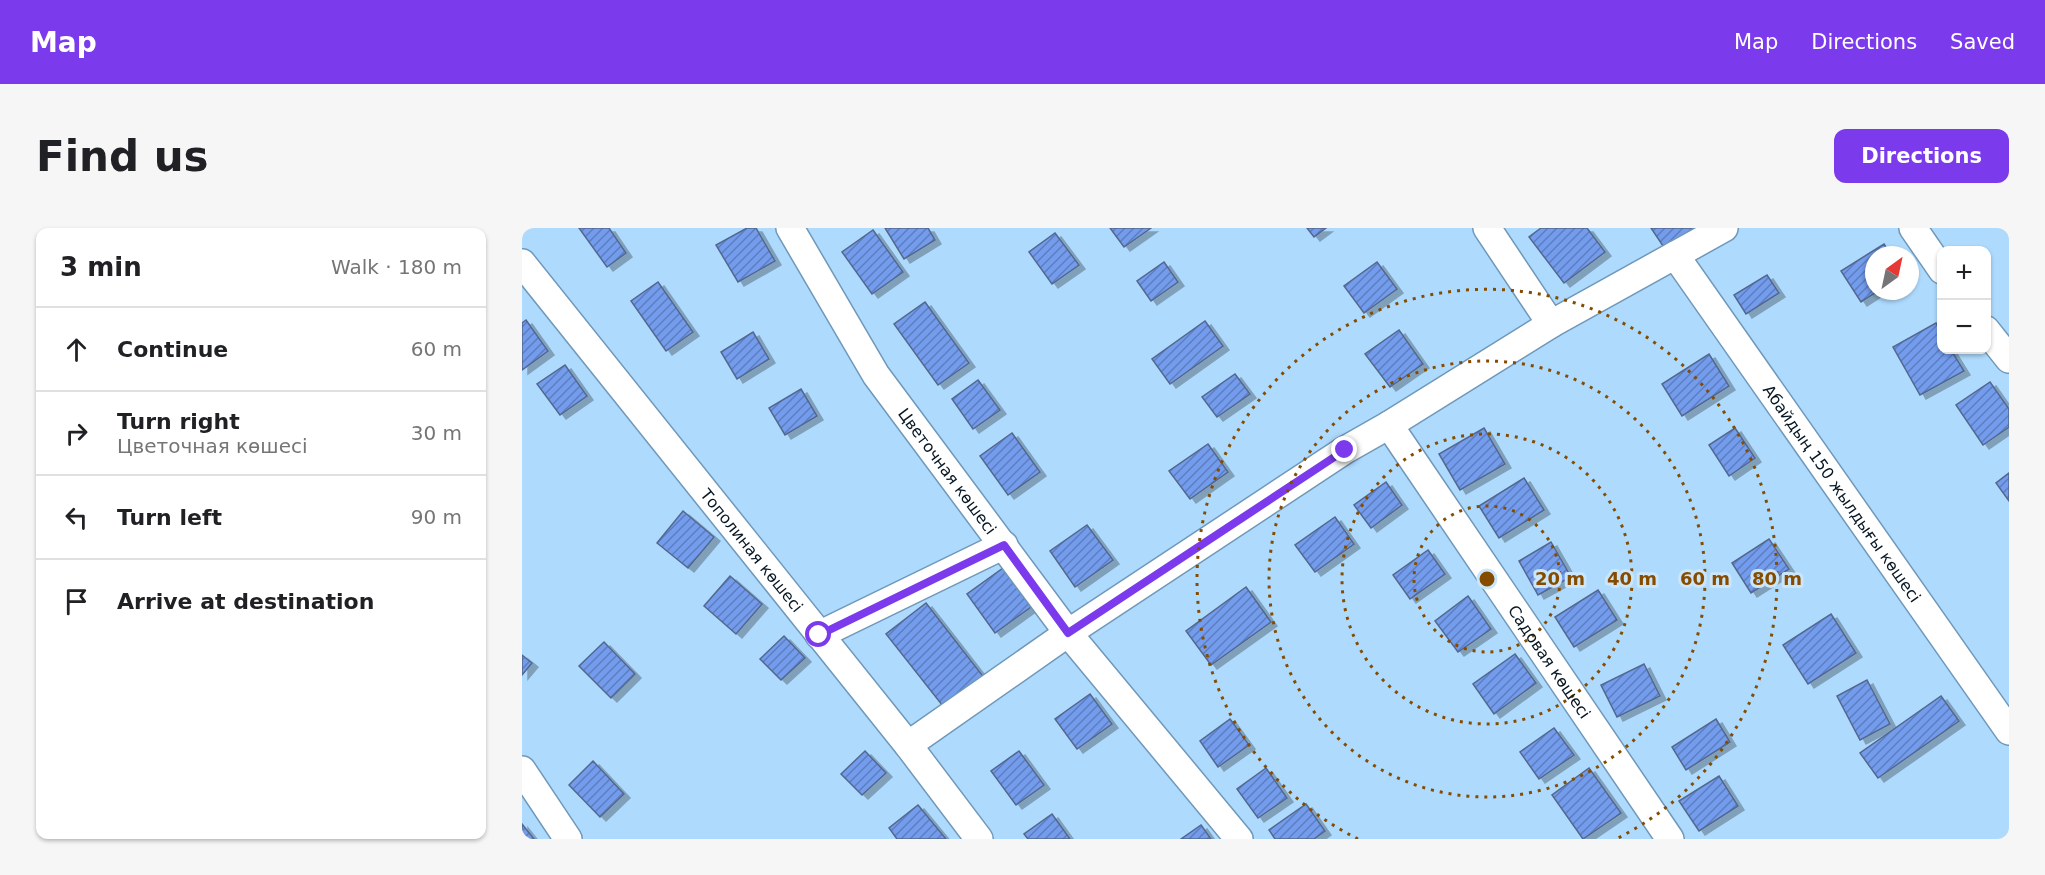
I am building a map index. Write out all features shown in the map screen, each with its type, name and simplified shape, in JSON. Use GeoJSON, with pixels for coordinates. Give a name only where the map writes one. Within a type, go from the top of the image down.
{"type":"FeatureCollection","features":[{"type":"Feature","properties":{"kind":"street","name":"Цветочная көшесі"},"geometry":{"type":"LineString","coordinates":[[790,228],[876,375],[1068,633],[1239,839]]}},
{"type":"Feature","properties":{"kind":"street"},"geometry":{"type":"LineString","coordinates":[[1487,228],[1551,324]]}},
{"type":"Feature","properties":{"kind":"street"},"geometry":{"type":"LineString","coordinates":[[908,746],[1068,633],[1345,450],[1551,324],[1724,228]]}},
{"type":"Feature","properties":{"kind":"street"},"geometry":{"type":"LineString","coordinates":[[1913,228],[1937,264]]}},
{"type":"Feature","properties":{"kind":"street","name":"Абайдың 150 жылдығы көшесі"},"geometry":{"type":"LineString","coordinates":[[1675,255],[2009,731]]}},
{"type":"Feature","properties":{"kind":"street","name":"Тополиная көшесі"},"geometry":{"type":"LineString","coordinates":[[522,263],[908,746],[979,839]]}},
{"type":"Feature","properties":{"kind":"street"},"geometry":{"type":"LineString","coordinates":[[1991,336],[2009,359]]}},
{"type":"Feature","properties":{"kind":"street","name":"Садовая көшесі"},"geometry":{"type":"LineString","coordinates":[[1389,425],[1670,839]]}},
{"type":"Feature","properties":{"kind":"street"},"geometry":{"type":"LineString","coordinates":[[819,635],[1004,545]]}},
{"type":"Feature","properties":{"kind":"street"},"geometry":{"type":"LineString","coordinates":[[522,770],[568,839]]}},
{"type":"Feature","properties":{"kind":"building"},"geometry":{"type":"Polygon","coordinates":[[[579,228],[609,228],[626,253],[607,267],[579,228]]]}},
{"type":"Feature","properties":{"kind":"building"},"geometry":{"type":"Polygon","coordinates":[[[747,228],[756,228],[775,261],[738,282],[716,245],[747,228]]]}},
{"type":"Feature","properties":{"kind":"building"},"geometry":{"type":"Polygon","coordinates":[[[885,228],[928,228],[935,240],[904,259],[885,228]]]}},
{"type":"Feature","properties":{"kind":"building"},"geometry":{"type":"Polygon","coordinates":[[[1110,228],[1151,228],[1124,247],[1110,228]]]}},
{"type":"Feature","properties":{"kind":"building"},"geometry":{"type":"Polygon","coordinates":[[[1307,228],[1326,228],[1314,237],[1307,228]]]}},
{"type":"Feature","properties":{"kind":"building"},"geometry":{"type":"Polygon","coordinates":[[[1541,228],[1587,228],[1605,252],[1564,283],[1529,237],[1541,228]]]}},
{"type":"Feature","properties":{"kind":"building"},"geometry":{"type":"Polygon","coordinates":[[[1651,228],[1704,228],[1667,252],[1651,228]]]}},
{"type":"Feature","properties":{"kind":"building"},"geometry":{"type":"Polygon","coordinates":[[[873,230],[903,272],[872,294],[842,252],[873,230]]]}},
{"type":"Feature","properties":{"kind":"building"},"geometry":{"type":"Polygon","coordinates":[[[1055,233],[1079,265],[1052,284],[1029,252],[1055,233]]]}},
{"type":"Feature","properties":{"kind":"building"},"geometry":{"type":"Polygon","coordinates":[[[1865,256],[1865,299],[1861,302],[1841,271],[1865,256]]]}},
{"type":"Feature","properties":{"kind":"building"},"geometry":{"type":"Polygon","coordinates":[[[1164,262],[1178,282],[1151,301],[1137,281],[1164,262]]]}},
{"type":"Feature","properties":{"kind":"building"},"geometry":{"type":"Polygon","coordinates":[[[1377,262],[1397,289],[1364,313],[1344,286],[1377,262]]]}},
{"type":"Feature","properties":{"kind":"building"},"geometry":{"type":"Polygon","coordinates":[[[1767,275],[1779,293],[1746,314],[1734,295],[1767,275]]]}},
{"type":"Feature","properties":{"kind":"building"},"geometry":{"type":"Polygon","coordinates":[[[658,282],[693,332],[666,351],[631,301],[658,282]]]}},
{"type":"Feature","properties":{"kind":"building"},"geometry":{"type":"Polygon","coordinates":[[[925,302],[969,363],[938,385],[894,324],[925,302]]]}},
{"type":"Feature","properties":{"kind":"building"},"geometry":{"type":"Polygon","coordinates":[[[526,320],[548,351],[522,370],[522,323],[526,320]]]}},
{"type":"Feature","properties":{"kind":"building"},"geometry":{"type":"Polygon","coordinates":[[[1205,321],[1223,346],[1170,384],[1152,359],[1205,321]]]}},
{"type":"Feature","properties":{"kind":"building"},"geometry":{"type":"Polygon","coordinates":[[[1936,323],[1937,354],[1953,354],[1964,371],[1920,395],[1893,347],[1936,323]]]}},
{"type":"Feature","properties":{"kind":"building"},"geometry":{"type":"Polygon","coordinates":[[[1399,330],[1423,364],[1390,387],[1365,354],[1399,330]]]}},
{"type":"Feature","properties":{"kind":"building"},"geometry":{"type":"Polygon","coordinates":[[[753,332],[769,359],[737,379],[721,352],[753,332]]]}},
{"type":"Feature","properties":{"kind":"building"},"geometry":{"type":"Polygon","coordinates":[[[1709,354],[1729,386],[1682,416],[1662,384],[1709,354]]]}},
{"type":"Feature","properties":{"kind":"building"},"geometry":{"type":"Polygon","coordinates":[[[565,365],[587,396],[560,415],[537,384],[565,365]]]}},
{"type":"Feature","properties":{"kind":"building"},"geometry":{"type":"Polygon","coordinates":[[[1235,374],[1250,394],[1217,417],[1202,397],[1235,374]]]}},
{"type":"Feature","properties":{"kind":"building"},"geometry":{"type":"Polygon","coordinates":[[[978,380],[1000,410],[973,429],[952,399],[978,380]]]}},
{"type":"Feature","properties":{"kind":"building"},"geometry":{"type":"Polygon","coordinates":[[[1990,382],[2009,409],[2009,427],[1983,445],[1956,405],[1990,382]]]}},
{"type":"Feature","properties":{"kind":"building"},"geometry":{"type":"Polygon","coordinates":[[[801,389],[817,416],[785,435],[769,408],[801,389]]]}},
{"type":"Feature","properties":{"kind":"building"},"geometry":{"type":"Polygon","coordinates":[[[1484,428],[1505,464],[1460,490],[1439,454],[1484,428]]]}},
{"type":"Feature","properties":{"kind":"building"},"geometry":{"type":"Polygon","coordinates":[[[1735,428],[1755,458],[1729,476],[1709,445],[1735,428]]]}},
{"type":"Feature","properties":{"kind":"building"},"geometry":{"type":"Polygon","coordinates":[[[1012,433],[1040,472],[1008,495],[980,456],[1012,433]]]}},
{"type":"Feature","properties":{"kind":"building"},"geometry":{"type":"Polygon","coordinates":[[[1208,444],[1228,472],[1190,499],[1169,471],[1208,444]]]}},
{"type":"Feature","properties":{"kind":"building"},"geometry":{"type":"Polygon","coordinates":[[[2009,473],[2009,501],[1996,483],[2009,473]]]}},
{"type":"Feature","properties":{"kind":"building"},"geometry":{"type":"Polygon","coordinates":[[[1524,478],[1544,510],[1499,538],[1479,506],[1524,478]]]}},
{"type":"Feature","properties":{"kind":"building"},"geometry":{"type":"Polygon","coordinates":[[[1386,482],[1402,505],[1371,528],[1354,505],[1386,482]]]}},
{"type":"Feature","properties":{"kind":"building"},"geometry":{"type":"Polygon","coordinates":[[[683,511],[714,537],[688,568],[657,543],[683,511]]]}},
{"type":"Feature","properties":{"kind":"building"},"geometry":{"type":"Polygon","coordinates":[[[1335,517],[1354,544],[1315,572],[1295,545],[1335,517]]]}},
{"type":"Feature","properties":{"kind":"building"},"geometry":{"type":"Polygon","coordinates":[[[1087,525],[1113,560],[1075,587],[1050,551],[1087,525]]]}},
{"type":"Feature","properties":{"kind":"building"},"geometry":{"type":"Polygon","coordinates":[[[1769,539],[1789,569],[1751,593],[1732,563],[1769,539]]]}},
{"type":"Feature","properties":{"kind":"building"},"geometry":{"type":"Polygon","coordinates":[[[1551,542],[1571,577],[1538,595],[1519,561],[1551,542]]]}},
{"type":"Feature","properties":{"kind":"building"},"geometry":{"type":"Polygon","coordinates":[[[1428,550],[1445,574],[1410,599],[1393,575],[1428,550]]]}},
{"type":"Feature","properties":{"kind":"building"},"geometry":{"type":"Polygon","coordinates":[[[1003,568],[1031,607],[995,633],[967,594],[1003,568]]]}},
{"type":"Feature","properties":{"kind":"building"},"geometry":{"type":"Polygon","coordinates":[[[730,576],[762,604],[736,634],[704,606],[730,576]]]}},
{"type":"Feature","properties":{"kind":"building"},"geometry":{"type":"Polygon","coordinates":[[[1246,587],[1271,622],[1211,665],[1186,631],[1246,587]]]}},
{"type":"Feature","properties":{"kind":"building"},"geometry":{"type":"Polygon","coordinates":[[[1598,590],[1617,620],[1574,647],[1555,617],[1598,590]]]}},
{"type":"Feature","properties":{"kind":"building"},"geometry":{"type":"Polygon","coordinates":[[[1468,596],[1491,629],[1458,652],[1435,621],[1468,596]]]}},
{"type":"Feature","properties":{"kind":"building"},"geometry":{"type":"Polygon","coordinates":[[[926,603],[989,684],[950,715],[886,634],[926,603]]]}},
{"type":"Feature","properties":{"kind":"building"},"geometry":{"type":"Polygon","coordinates":[[[1831,614],[1856,653],[1808,684],[1783,645],[1831,614]]]}},
{"type":"Feature","properties":{"kind":"building"},"geometry":{"type":"Polygon","coordinates":[[[784,636],[805,658],[781,680],[760,659],[784,636]]]}},
{"type":"Feature","properties":{"kind":"building"},"geometry":{"type":"Polygon","coordinates":[[[604,642],[635,674],[611,698],[579,666],[604,642]]]}},
{"type":"Feature","properties":{"kind":"building"},"geometry":{"type":"Polygon","coordinates":[[[1515,654],[1536,683],[1494,714],[1473,684],[1515,654]]]}},
{"type":"Feature","properties":{"kind":"building"},"geometry":{"type":"Polygon","coordinates":[[[522,655],[532,663],[522,675],[522,655]]]}},
{"type":"Feature","properties":{"kind":"building"},"geometry":{"type":"Polygon","coordinates":[[[1644,664],[1660,696],[1617,717],[1601,685],[1644,664]]]}},
{"type":"Feature","properties":{"kind":"building"},"geometry":{"type":"Polygon","coordinates":[[[1867,680],[1890,724],[1860,740],[1837,696],[1867,680]]]}},
{"type":"Feature","properties":{"kind":"building"},"geometry":{"type":"Polygon","coordinates":[[[1090,694],[1112,724],[1077,749],[1055,719],[1090,694]]]}},
{"type":"Feature","properties":{"kind":"building"},"geometry":{"type":"Polygon","coordinates":[[[1941,696],[1959,721],[1878,778],[1860,753],[1941,696]]]}},
{"type":"Feature","properties":{"kind":"building"},"geometry":{"type":"Polygon","coordinates":[[[1230,719],[1249,745],[1218,767],[1200,741],[1230,719]]]}},
{"type":"Feature","properties":{"kind":"building"},"geometry":{"type":"Polygon","coordinates":[[[1716,719],[1730,742],[1686,770],[1672,747],[1716,719]]]}},
{"type":"Feature","properties":{"kind":"building"},"geometry":{"type":"Polygon","coordinates":[[[1554,728],[1574,755],[1539,779],[1520,752],[1554,728]]]}},
{"type":"Feature","properties":{"kind":"building"},"geometry":{"type":"Polygon","coordinates":[[[865,751],[886,773],[862,795],[841,774],[865,751]]]}},
{"type":"Feature","properties":{"kind":"building"},"geometry":{"type":"Polygon","coordinates":[[[1019,751],[1044,785],[1016,805],[991,771],[1019,751]]]}},
{"type":"Feature","properties":{"kind":"building"},"geometry":{"type":"Polygon","coordinates":[[[593,761],[624,794],[600,817],[569,785],[593,761]]]}},
{"type":"Feature","properties":{"kind":"building"},"geometry":{"type":"Polygon","coordinates":[[[1266,768],[1287,798],[1258,818],[1237,789],[1266,768]]]}},
{"type":"Feature","properties":{"kind":"building"},"geometry":{"type":"Polygon","coordinates":[[[1589,768],[1621,813],[1583,839],[1552,795],[1589,768]]]}},
{"type":"Feature","properties":{"kind":"building"},"geometry":{"type":"Polygon","coordinates":[[[1719,776],[1738,806],[1699,831],[1679,801],[1719,776]]]}},
{"type":"Feature","properties":{"kind":"building"},"geometry":{"type":"Polygon","coordinates":[[[1306,804],[1325,831],[1314,839],[1275,839],[1269,830],[1306,804]]]}},
{"type":"Feature","properties":{"kind":"building"},"geometry":{"type":"Polygon","coordinates":[[[918,805],[946,839],[897,839],[889,828],[918,805]]]}},
{"type":"Feature","properties":{"kind":"building"},"geometry":{"type":"Polygon","coordinates":[[[1052,814],[1070,839],[1028,839],[1024,834],[1052,814]]]}},
{"type":"Feature","properties":{"kind":"building"},"geometry":{"type":"Polygon","coordinates":[[[522,824],[534,839],[522,839],[522,824]]]}},
{"type":"Feature","properties":{"kind":"building"},"geometry":{"type":"Polygon","coordinates":[[[1201,825],[1211,839],[1181,839],[1201,825]]]}},
{"type":"Feature","properties":{"kind":"route"},"geometry":{"type":"LineString","coordinates":[[819,635],[1004,545],[1068,633],[1345,450]]}}]}
